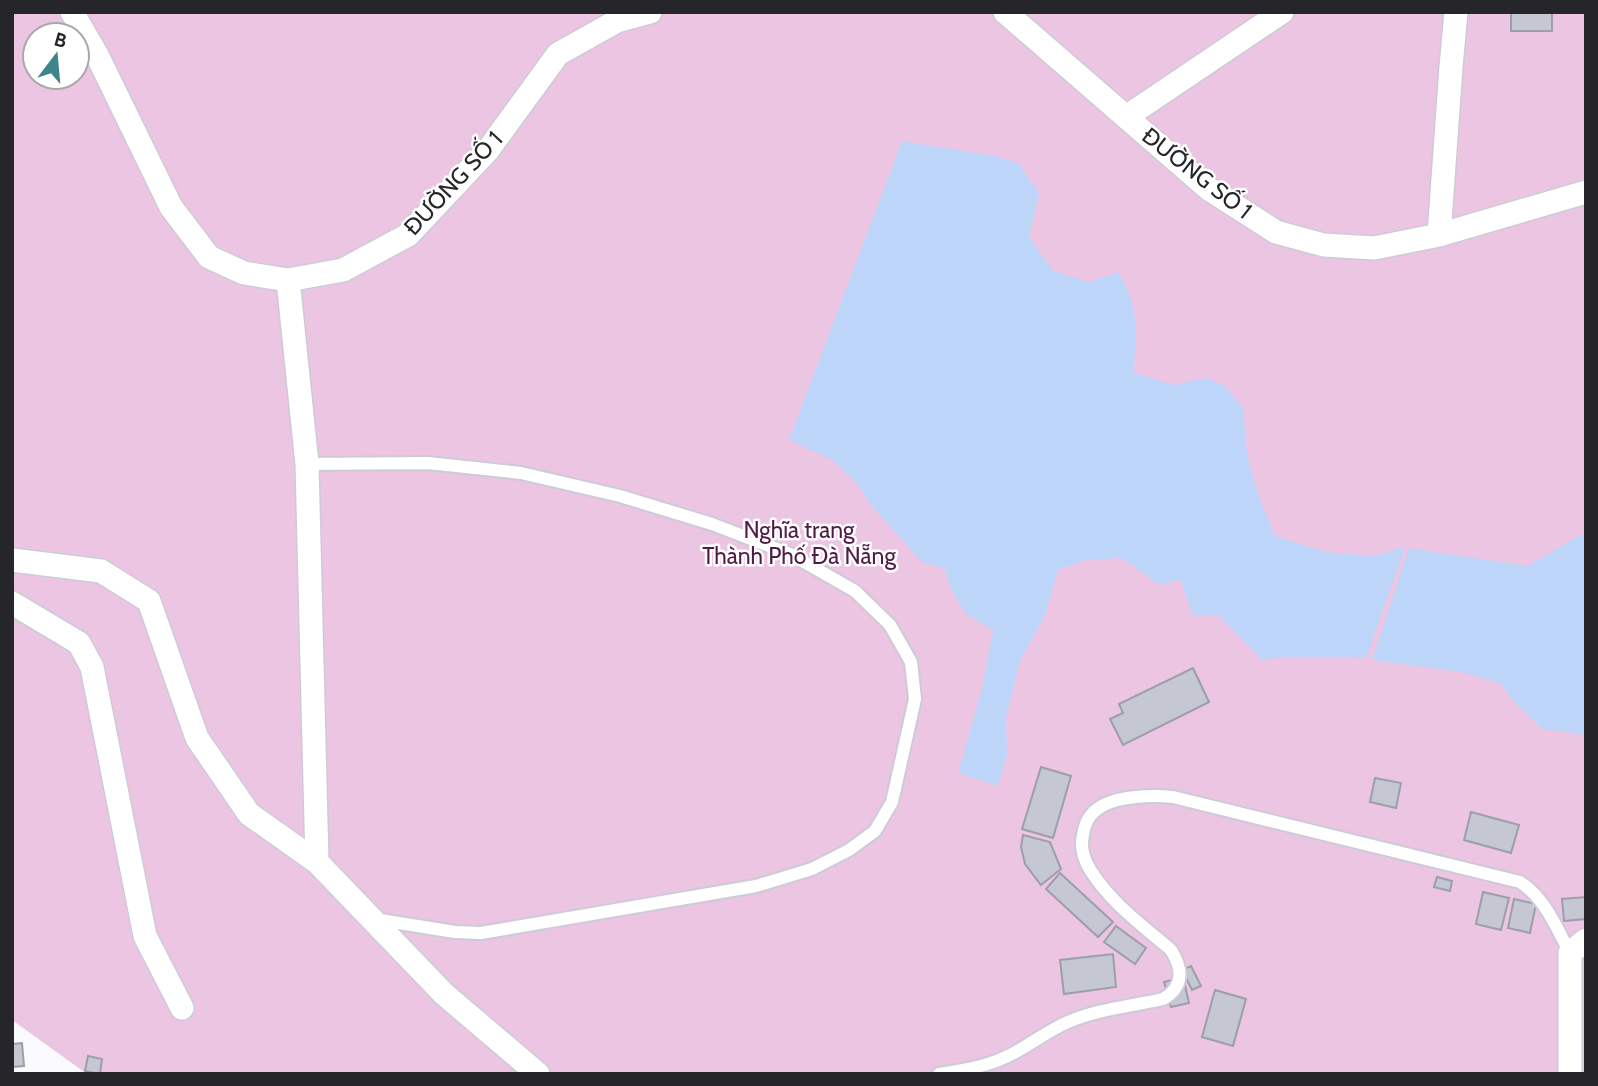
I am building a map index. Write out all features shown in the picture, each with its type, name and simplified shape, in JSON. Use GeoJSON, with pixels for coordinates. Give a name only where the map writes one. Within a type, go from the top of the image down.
{"type":"FeatureCollection","features":[{"type":"Feature","properties":{"kind":"street","name":"ĐƯỜNG SỐ 1"},"geometry":{"type":"LineString","coordinates":[[72,12],[97,55],[171,206],[209,257],[244,273],[288,280],[343,271],[408,235],[488,150],[558,54],[617,21],[649,12]]}},
{"type":"Feature","properties":{"kind":"street","name":"ĐƯỜNG SỐ 1"},"geometry":{"type":"LineString","coordinates":[[1005,12],[1209,189],[1276,232],[1324,245],[1374,248],[1439,235],[1586,192]]}},
{"type":"Feature","properties":{"kind":"street"},"geometry":{"type":"LineString","coordinates":[[1126,117],[1282,12]]}},
{"type":"Feature","properties":{"kind":"street"},"geometry":{"type":"LineString","coordinates":[[1439,235],[1456,12]]}},
{"type":"Feature","properties":{"kind":"street"},"geometry":{"type":"LineString","coordinates":[[288,280],[307,464],[317,862]]}},
{"type":"Feature","properties":{"kind":"street"},"geometry":{"type":"LineString","coordinates":[[12,560],[101,570],[149,601],[197,738],[249,814],[317,862],[443,994],[538,1074]]}},
{"type":"Feature","properties":{"kind":"street"},"geometry":{"type":"LineString","coordinates":[[12,603],[79,643],[92,667],[145,936],[182,1008]]}},
{"type":"Feature","properties":{"kind":"street"},"geometry":{"type":"LineString","coordinates":[[1570,1074],[1578,946]]}},
{"type":"Feature","properties":{"kind":"lane"},"geometry":{"type":"LineString","coordinates":[[307,464],[428,463],[521,473],[620,496],[712,524],[790,554],[855,591],[890,625],[911,662],[915,699],[892,802],[875,831],[849,850],[812,869],[756,886],[493,932],[455,932],[371,919]]}},
{"type":"Feature","properties":{"kind":"lane"},"geometry":{"type":"LineString","coordinates":[[939,1074],[973,1069],[990,1063],[1065,1023],[1084,1016],[1163,999],[1172,994],[1180,969],[1171,950],[1112,898],[1089,868],[1084,854],[1082,841],[1091,815],[1103,806],[1137,797],[1172,797],[1520,882],[1530,888],[1578,946]]}},
{"type":"Feature","properties":{"kind":"green space","name":"Nghĩa trang Thành Phố Đà Nẵng"},"geometry":{"type":"Polygon","coordinates":[[[12,12],[1586,12],[1586,1074],[87,1074],[12,1020],[12,12]]]}},
{"type":"Feature","properties":{"kind":"water"},"geometry":{"type":"Polygon","coordinates":[[[902,141],[995,156],[1018,163],[1039,193],[1029,237],[1053,271],[1089,282],[1118,272],[1130,297],[1135,321],[1134,373],[1174,385],[1206,378],[1225,386],[1243,408],[1247,455],[1259,497],[1275,536],[1326,552],[1374,556],[1405,547],[1366,658],[1286,657],[1262,660],[1219,616],[1193,616],[1180,579],[1160,585],[1121,558],[1084,560],[1058,570],[1045,615],[1020,661],[1006,718],[1007,754],[998,786],[958,773],[982,689],[993,630],[966,614],[950,588],[945,569],[922,562],[872,506],[854,480],[832,460],[789,440],[902,141]]]}},
{"type":"Feature","properties":{"kind":"water"},"geometry":{"type":"Polygon","coordinates":[[[1586,532],[1586,735],[1543,729],[1518,706],[1500,683],[1461,672],[1372,660],[1409,548],[1527,566],[1586,532]]]}},
{"type":"Feature","properties":{"kind":"building"},"geometry":{"type":"Polygon","coordinates":[[[1511,12],[1552,12],[1552,31],[1511,31],[1511,12]]]}},
{"type":"Feature","properties":{"kind":"building"},"geometry":{"type":"Polygon","coordinates":[[[1193,668],[1209,702],[1123,745],[1110,719],[1123,713],[1119,704],[1193,668]]]}},
{"type":"Feature","properties":{"kind":"building"},"geometry":{"type":"Polygon","coordinates":[[[1041,767],[1071,776],[1053,838],[1022,829],[1041,767]]]}},
{"type":"Feature","properties":{"kind":"building"},"geometry":{"type":"Polygon","coordinates":[[[1375,778],[1401,783],[1396,808],[1370,802],[1375,778]]]}},
{"type":"Feature","properties":{"kind":"building"},"geometry":{"type":"Polygon","coordinates":[[[1471,812],[1519,825],[1511,853],[1464,840],[1471,812]]]}},
{"type":"Feature","properties":{"kind":"building"},"geometry":{"type":"Polygon","coordinates":[[[1023,835],[1050,842],[1061,869],[1041,885],[1025,864],[1021,847],[1023,835]]]}},
{"type":"Feature","properties":{"kind":"building"},"geometry":{"type":"Polygon","coordinates":[[[1060,873],[1113,922],[1098,937],[1046,889],[1060,873]]]}},
{"type":"Feature","properties":{"kind":"building"},"geometry":{"type":"Polygon","coordinates":[[[1437,877],[1452,881],[1450,891],[1434,887],[1437,877]]]}},
{"type":"Feature","properties":{"kind":"building"},"geometry":{"type":"Polygon","coordinates":[[[1483,892],[1509,898],[1501,930],[1476,924],[1483,892]]]}},
{"type":"Feature","properties":{"kind":"building"},"geometry":{"type":"Polygon","coordinates":[[[1586,897],[1586,919],[1564,921],[1562,899],[1586,897]]]}},
{"type":"Feature","properties":{"kind":"building"},"geometry":{"type":"Polygon","coordinates":[[[1514,899],[1536,904],[1530,933],[1508,928],[1514,899]]]}},
{"type":"Feature","properties":{"kind":"building"},"geometry":{"type":"Polygon","coordinates":[[[1116,926],[1146,948],[1135,964],[1104,942],[1116,926]]]}},
{"type":"Feature","properties":{"kind":"building"},"geometry":{"type":"Polygon","coordinates":[[[1113,954],[1116,987],[1064,994],[1060,960],[1113,954]]]}},
{"type":"Feature","properties":{"kind":"building"},"geometry":{"type":"Polygon","coordinates":[[[1191,966],[1201,986],[1192,990],[1182,970],[1191,966]]]}},
{"type":"Feature","properties":{"kind":"building"},"geometry":{"type":"Polygon","coordinates":[[[1183,977],[1189,1003],[1171,1007],[1164,982],[1183,977]]]}},
{"type":"Feature","properties":{"kind":"building"},"geometry":{"type":"Polygon","coordinates":[[[1215,990],[1246,999],[1233,1046],[1202,1037],[1215,990]]]}},
{"type":"Feature","properties":{"kind":"building"},"geometry":{"type":"Polygon","coordinates":[[[22,1043],[24,1066],[12,1067],[12,1044],[22,1043]]]}},
{"type":"Feature","properties":{"kind":"building"},"geometry":{"type":"Polygon","coordinates":[[[88,1056],[102,1059],[100,1074],[85,1071],[88,1056]]]}}]}
